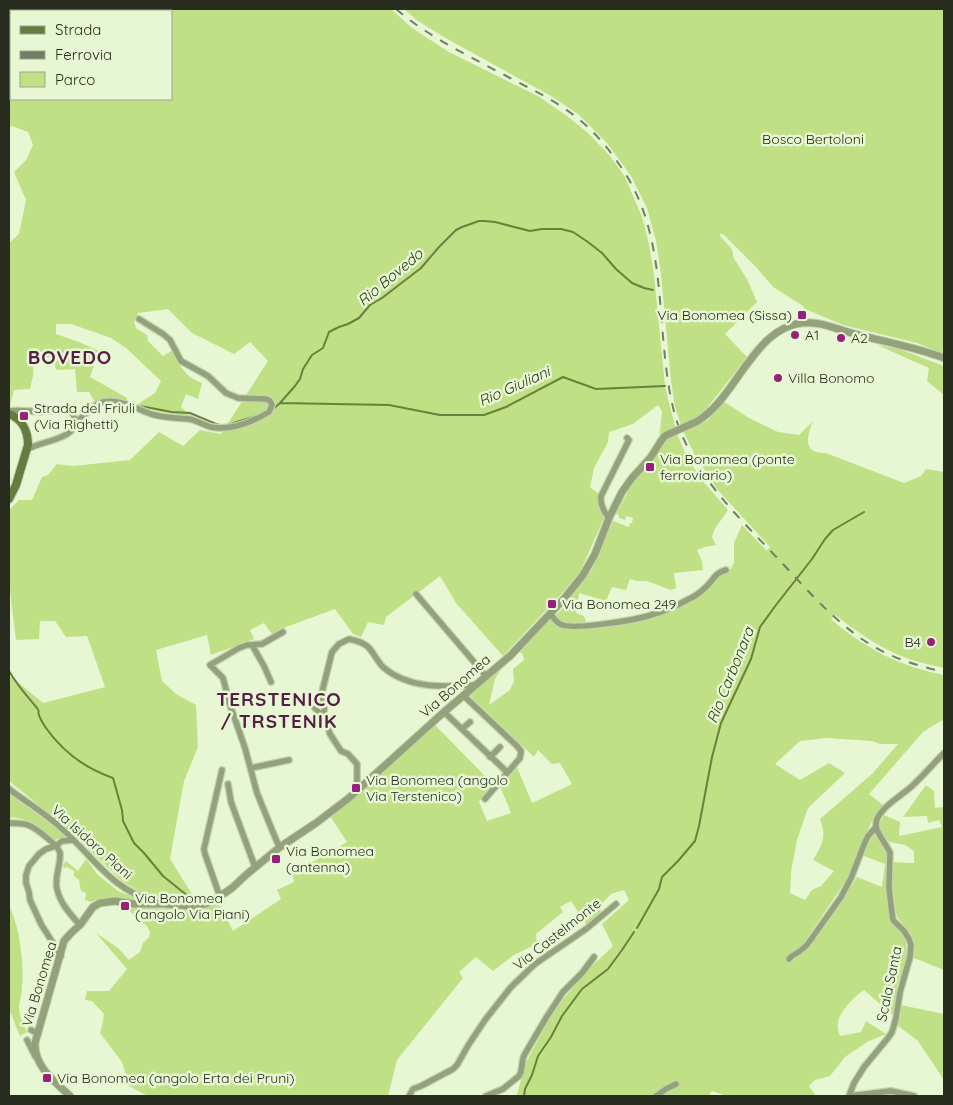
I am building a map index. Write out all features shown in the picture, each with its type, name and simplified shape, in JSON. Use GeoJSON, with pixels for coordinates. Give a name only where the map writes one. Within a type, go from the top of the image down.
{"type":"FeatureCollection","features":[{"type":"Feature","properties":{"kind":"main road"},"geometry":{"type":"LineString","coordinates":[[9,413],[16,417],[26,431],[28,438],[16,485],[9,499]]}},
{"type":"Feature","properties":{"kind":"street"},"geometry":{"type":"LineString","coordinates":[[26,450],[69,433],[76,422],[96,404],[107,401],[129,405],[159,416],[191,419],[210,426],[226,428],[238,426],[269,412],[272,405],[270,401],[266,399],[238,398],[226,393],[208,376],[181,361],[170,340],[139,319]]}},
{"type":"Feature","properties":{"kind":"street","name":"Via Bonomea"},"geometry":{"type":"LineString","coordinates":[[36,1058],[34,1031],[61,956],[64,941],[80,925],[93,907],[100,902],[198,906],[213,901],[232,888],[280,847],[316,824],[350,798],[444,712],[510,656],[568,594],[589,566],[622,492],[652,457],[661,440],[665,436],[709,414],[770,337],[796,324],[820,324],[914,348],[944,358]]}},
{"type":"Feature","properties":{"kind":"street"},"geometry":{"type":"LineString","coordinates":[[9,413],[24,410],[46,411],[64,409],[73,413],[76,422]]}},
{"type":"Feature","properties":{"kind":"street"},"geometry":{"type":"LineString","coordinates":[[609,518],[600,502],[601,496],[629,440],[627,438]]}},
{"type":"Feature","properties":{"kind":"street"},"geometry":{"type":"LineString","coordinates":[[550,613],[556,621],[566,626],[598,624],[645,616],[675,606],[693,597],[707,587],[715,575],[726,570]]}},
{"type":"Feature","properties":{"kind":"street"},"geometry":{"type":"LineString","coordinates":[[416,594],[486,676]]}},
{"type":"Feature","properties":{"kind":"street"},"geometry":{"type":"LineString","coordinates":[[280,847],[257,793],[223,678],[210,665],[240,648],[252,644],[262,644],[283,632]]}},
{"type":"Feature","properties":{"kind":"street"},"geometry":{"type":"LineString","coordinates":[[323,715],[325,708],[322,692],[332,652],[339,644],[349,639],[367,646],[383,666],[394,675],[408,682],[437,686],[475,685]]}},
{"type":"Feature","properties":{"kind":"street"},"geometry":{"type":"LineString","coordinates":[[252,644],[271,682]]}},
{"type":"Feature","properties":{"kind":"street"},"geometry":{"type":"LineString","coordinates":[[464,696],[520,751],[520,758],[485,799]]}},
{"type":"Feature","properties":{"kind":"street"},"geometry":{"type":"LineString","coordinates":[[314,707],[323,715],[333,740],[341,751],[348,754],[357,764],[359,788]]}},
{"type":"Feature","properties":{"kind":"street"},"geometry":{"type":"LineString","coordinates":[[444,712],[507,772]]}},
{"type":"Feature","properties":{"kind":"street"},"geometry":{"type":"LineString","coordinates":[[462,729],[470,722]]}},
{"type":"Feature","properties":{"kind":"street"},"geometry":{"type":"LineString","coordinates":[[490,757],[500,747]]}},
{"type":"Feature","properties":{"kind":"street"},"geometry":{"type":"LineString","coordinates":[[789,959],[807,945],[840,896],[851,878],[868,836],[876,827],[882,812],[910,788],[944,752]]}},
{"type":"Feature","properties":{"kind":"street"},"geometry":{"type":"LineString","coordinates":[[251,768],[289,760]]}},
{"type":"Feature","properties":{"kind":"street"},"geometry":{"type":"LineString","coordinates":[[220,897],[204,854],[204,849],[222,770]]}},
{"type":"Feature","properties":{"kind":"street"},"geometry":{"type":"LineString","coordinates":[[228,784],[232,802],[255,868]]}},
{"type":"Feature","properties":{"kind":"street","name":"Via Isidoro Piani"},"geometry":{"type":"LineString","coordinates":[[9,789],[58,825],[105,873],[126,890],[164,904]]}},
{"type":"Feature","properties":{"kind":"street"},"geometry":{"type":"LineString","coordinates":[[9,823],[31,826],[56,846],[60,855],[57,888],[65,906],[80,925]]}},
{"type":"Feature","properties":{"kind":"street","name":"Scala Santa"},"geometry":{"type":"LineString","coordinates":[[849,1096],[854,1083],[864,1067],[892,1032],[911,949],[906,934],[893,920],[889,888],[890,853],[876,827]]}},
{"type":"Feature","properties":{"kind":"street"},"geometry":{"type":"LineString","coordinates":[[61,956],[41,924],[30,900],[26,883],[26,872],[42,852],[62,841],[73,840]]}},
{"type":"Feature","properties":{"kind":"street","name":"Via Castelmonte"},"geometry":{"type":"LineString","coordinates":[[408,1096],[413,1089],[453,1069],[485,1020],[511,988],[535,964],[586,929],[616,904]]}},
{"type":"Feature","properties":{"kind":"street"},"geometry":{"type":"LineString","coordinates":[[486,1096],[503,1089],[519,1076],[526,1052],[546,1018],[563,992],[582,973],[594,957]]}},
{"type":"Feature","properties":{"kind":"street"},"geometry":{"type":"LineString","coordinates":[[27,1040],[41,1066],[70,1096]]}},
{"type":"Feature","properties":{"kind":"street"},"geometry":{"type":"LineString","coordinates":[[656,1096],[676,1084]]}},
{"type":"Feature","properties":{"kind":"street"},"geometry":{"type":"LineString","coordinates":[[849,1096],[891,1091],[914,1096]]}},
{"type":"Feature","properties":{"kind":"green space"},"geometry":{"type":"Polygon","coordinates":[[[9,9],[391,9],[412,28],[449,52],[538,96],[588,133],[610,156],[625,177],[642,217],[654,275],[665,386],[677,434],[687,457],[701,479],[728,510],[714,530],[712,537],[716,545],[697,550],[702,561],[703,570],[674,573],[676,588],[671,590],[647,581],[630,579],[626,590],[612,587],[606,601],[579,593],[576,613],[584,616],[586,622],[569,624],[561,622],[556,615],[572,600],[570,596],[591,571],[613,521],[629,527],[630,523],[632,523],[633,518],[627,516],[625,520],[619,518],[619,515],[616,514],[633,482],[671,437],[670,431],[659,441],[662,411],[658,405],[633,424],[609,432],[608,442],[594,468],[590,487],[599,494],[598,501],[604,518],[580,572],[503,656],[456,603],[440,576],[386,617],[384,625],[368,622],[361,637],[353,634],[335,609],[272,634],[264,623],[250,630],[254,639],[211,655],[207,635],[156,650],[162,681],[176,694],[196,705],[198,747],[184,781],[170,859],[195,899],[180,901],[146,896],[121,880],[77,838],[9,781],[9,675],[43,703],[105,687],[87,636],[66,637],[55,621],[40,621],[39,639],[16,640],[9,590],[9,510],[19,500],[32,500],[42,477],[48,475],[57,464],[73,466],[130,460],[159,432],[183,446],[200,430],[221,434],[268,361],[250,342],[234,354],[192,333],[168,309],[138,313],[134,322],[136,328],[147,335],[148,341],[163,356],[173,350],[187,374],[202,383],[198,399],[186,394],[181,407],[192,417],[159,412],[138,404],[155,393],[161,381],[126,348],[111,338],[71,324],[56,324],[56,334],[99,351],[90,377],[127,398],[127,402],[107,399],[95,402],[89,392],[77,392],[75,369],[56,370],[53,357],[34,358],[30,389],[14,390],[9,406],[9,243],[19,234],[26,200],[14,172],[26,160],[33,145],[28,132],[12,126],[9,127],[9,9]]]}},
{"type":"Feature","properties":{"kind":"green space","name":"Bosco Bertoloni"},"geometry":{"type":"Polygon","coordinates":[[[404,9],[944,9],[944,354],[917,343],[843,325],[805,309],[773,287],[723,234],[720,234],[731,248],[733,257],[747,279],[757,302],[725,334],[747,357],[696,422],[698,425],[708,420],[723,401],[749,418],[778,432],[799,435],[813,421],[808,441],[811,449],[904,483],[921,476],[926,469],[944,472],[944,668],[921,663],[899,655],[873,642],[835,615],[831,619],[856,639],[884,655],[913,667],[944,675],[944,719],[923,732],[869,794],[883,805],[864,837],[849,876],[803,944],[786,960],[791,962],[808,948],[857,877],[882,887],[885,864],[864,856],[868,843],[875,834],[885,848],[888,861],[887,889],[890,920],[906,940],[907,957],[897,986],[894,1016],[864,990],[852,1000],[839,1019],[840,1036],[861,1032],[866,1021],[886,1034],[867,1042],[845,1057],[830,1076],[815,1080],[809,1086],[816,1096],[727,1096],[712,1091],[709,1096],[516,1096],[525,1064],[549,1020],[564,998],[590,968],[613,946],[602,924],[629,900],[624,890],[611,894],[600,905],[601,913],[587,925],[571,901],[560,907],[563,912],[536,934],[537,944],[514,955],[493,971],[476,957],[459,972],[463,978],[397,1060],[388,1096],[148,1096],[129,1086],[122,1062],[100,1033],[104,1014],[92,1001],[85,1000],[87,991],[109,991],[127,969],[96,933],[118,948],[129,960],[140,952],[143,943],[149,937],[150,932],[147,926],[125,907],[183,908],[218,902],[233,931],[281,899],[277,890],[294,882],[292,874],[347,842],[330,816],[435,725],[489,780],[491,786],[479,802],[487,821],[511,813],[500,786],[517,767],[532,803],[572,784],[560,763],[552,764],[538,750],[534,757],[469,695],[506,662],[495,679],[489,705],[510,690],[514,681],[513,669],[524,660],[522,653],[517,652],[549,618],[560,628],[571,629],[630,623],[662,615],[699,597],[720,576],[730,570],[734,563],[734,543],[742,525],[767,551],[770,547],[717,489],[695,455],[683,431],[675,407],[671,381],[656,241],[647,208],[631,176],[607,143],[578,114],[551,96],[418,21],[404,9]],[[826,738],[800,741],[775,764],[800,780],[829,763],[845,773],[808,808],[797,840],[791,872],[790,893],[805,900],[812,890],[821,886],[834,871],[813,860],[819,850],[823,836],[820,819],[873,773],[898,744],[880,744],[872,741],[826,738]]]}},
{"type":"Feature","properties":{"kind":"green space"},"geometry":{"type":"Polygon","coordinates":[[[877,345],[899,349],[944,366],[944,395],[927,381],[929,368],[877,345]]]}},
{"type":"Feature","properties":{"kind":"green space"},"geometry":{"type":"Polygon","coordinates":[[[926,785],[934,791],[935,808],[944,807],[944,970],[914,958],[911,934],[897,917],[895,908],[893,862],[914,863],[914,851],[905,845],[890,842],[880,829],[880,823],[884,815],[900,822],[899,836],[942,827],[939,820],[928,823],[927,816],[903,817],[926,785]]]}},
{"type":"Feature","properties":{"kind":"green space"},"geometry":{"type":"Polygon","coordinates":[[[9,794],[51,824],[66,838],[54,840],[39,828],[21,818],[9,818],[9,794]]]}},
{"type":"Feature","properties":{"kind":"green space"},"geometry":{"type":"Polygon","coordinates":[[[86,859],[98,875],[118,891],[141,900],[109,898],[91,902],[85,900],[86,893],[81,891],[79,880],[74,876],[74,871],[67,867],[64,868],[63,865],[66,861],[78,871],[86,859]]]}},
{"type":"Feature","properties":{"kind":"green space"},"geometry":{"type":"Polygon","coordinates":[[[9,906],[16,924],[22,956],[22,992],[19,1010],[27,1032],[20,1036],[9,1009],[9,906]]]}},
{"type":"Feature","properties":{"kind":"green space"},"geometry":{"type":"Polygon","coordinates":[[[901,1005],[944,1014],[944,1080],[918,1041],[897,1025],[901,1005]]]}},
{"type":"Feature","properties":{"kind":"waterway","name":"Rio Bovedo"},"geometry":{"type":"LineString","coordinates":[[272,410],[295,386],[312,355],[323,348],[329,332],[359,318],[370,305],[421,268],[456,230],[479,221],[495,222],[530,231],[561,229],[573,232],[602,253],[632,283],[653,290]]}},
{"type":"Feature","properties":{"kind":"waterway","name":"Rio Giuliani"},"geometry":{"type":"LineString","coordinates":[[280,403],[389,405],[440,415],[484,415],[506,407],[563,377],[596,389],[665,386]]}},
{"type":"Feature","properties":{"kind":"waterway","name":"Rio Bovedo"},"geometry":{"type":"LineString","coordinates":[[140,406],[172,412],[190,413],[224,426],[256,416]]}},
{"type":"Feature","properties":{"kind":"waterway","name":"Rio Carbonara"},"geometry":{"type":"LineString","coordinates":[[637,928],[659,889],[662,877],[695,841],[721,723],[751,659],[760,627],[833,530],[864,512]]}},
{"type":"Feature","properties":{"kind":"waterway"},"geometry":{"type":"LineString","coordinates":[[9,671],[37,708],[46,728],[60,745],[85,765],[113,778],[122,810],[123,821],[134,843],[163,876],[194,901]]}},
{"type":"Feature","properties":{"kind":"waterway","name":"Rio Carbonara"},"geometry":{"type":"LineString","coordinates":[[524,1096],[538,1056],[562,1016],[582,989],[608,969],[634,932]]}},
{"type":"Feature","properties":{"kind":"railway"},"geometry":{"type":"LineString","coordinates":[[396,9],[437,38],[565,109],[587,126],[604,144],[623,170],[638,197],[648,225],[654,254],[672,403],[679,427],[701,471],[732,510],[835,618],[871,645],[889,654],[916,665],[944,672]]}},
{"type":"Feature","properties":{"kind":"place","name":"Via Bonomea (Sissa)"},"geometry":{"type":"Point","coordinates":[802,315]}},
{"type":"Feature","properties":{"kind":"place","name":"A1"},"geometry":{"type":"Point","coordinates":[795,335]}},
{"type":"Feature","properties":{"kind":"place","name":"A2"},"geometry":{"type":"Point","coordinates":[841,338]}},
{"type":"Feature","properties":{"kind":"place","name":"Villa Bonomo"},"geometry":{"type":"Point","coordinates":[778,378]}},
{"type":"Feature","properties":{"kind":"place","name":"Strada del Friuli (Via Righetti)"},"geometry":{"type":"Point","coordinates":[24,416]}},
{"type":"Feature","properties":{"kind":"place","name":"Via Bonomea (ponte ferroviario)"},"geometry":{"type":"Point","coordinates":[650,467]}},
{"type":"Feature","properties":{"kind":"place","name":"Via Bonomea 249"},"geometry":{"type":"Point","coordinates":[552,604]}},
{"type":"Feature","properties":{"kind":"place","name":"B4"},"geometry":{"type":"Point","coordinates":[931,642]}},
{"type":"Feature","properties":{"kind":"place","name":"Via Bonomea (angolo Via Terstenico)"},"geometry":{"type":"Point","coordinates":[356,788]}},
{"type":"Feature","properties":{"kind":"place","name":"Via Bonomea (antenna)"},"geometry":{"type":"Point","coordinates":[276,859]}},
{"type":"Feature","properties":{"kind":"place","name":"Via Bonomea (angolo Via Piani)"},"geometry":{"type":"Point","coordinates":[125,906]}},
{"type":"Feature","properties":{"kind":"place","name":"Via Bonomea (angolo Erta dei Pruni)"},"geometry":{"type":"Point","coordinates":[47,1078]}},
{"type":"Feature","properties":{"kind":"district","name":"BOVEDO"},"geometry":{"type":"Point","coordinates":[70,357]}},
{"type":"Feature","properties":{"kind":"district","name":"TERSTENICO / TRSTENIK"},"geometry":{"type":"Point","coordinates":[279,710]}}]}
